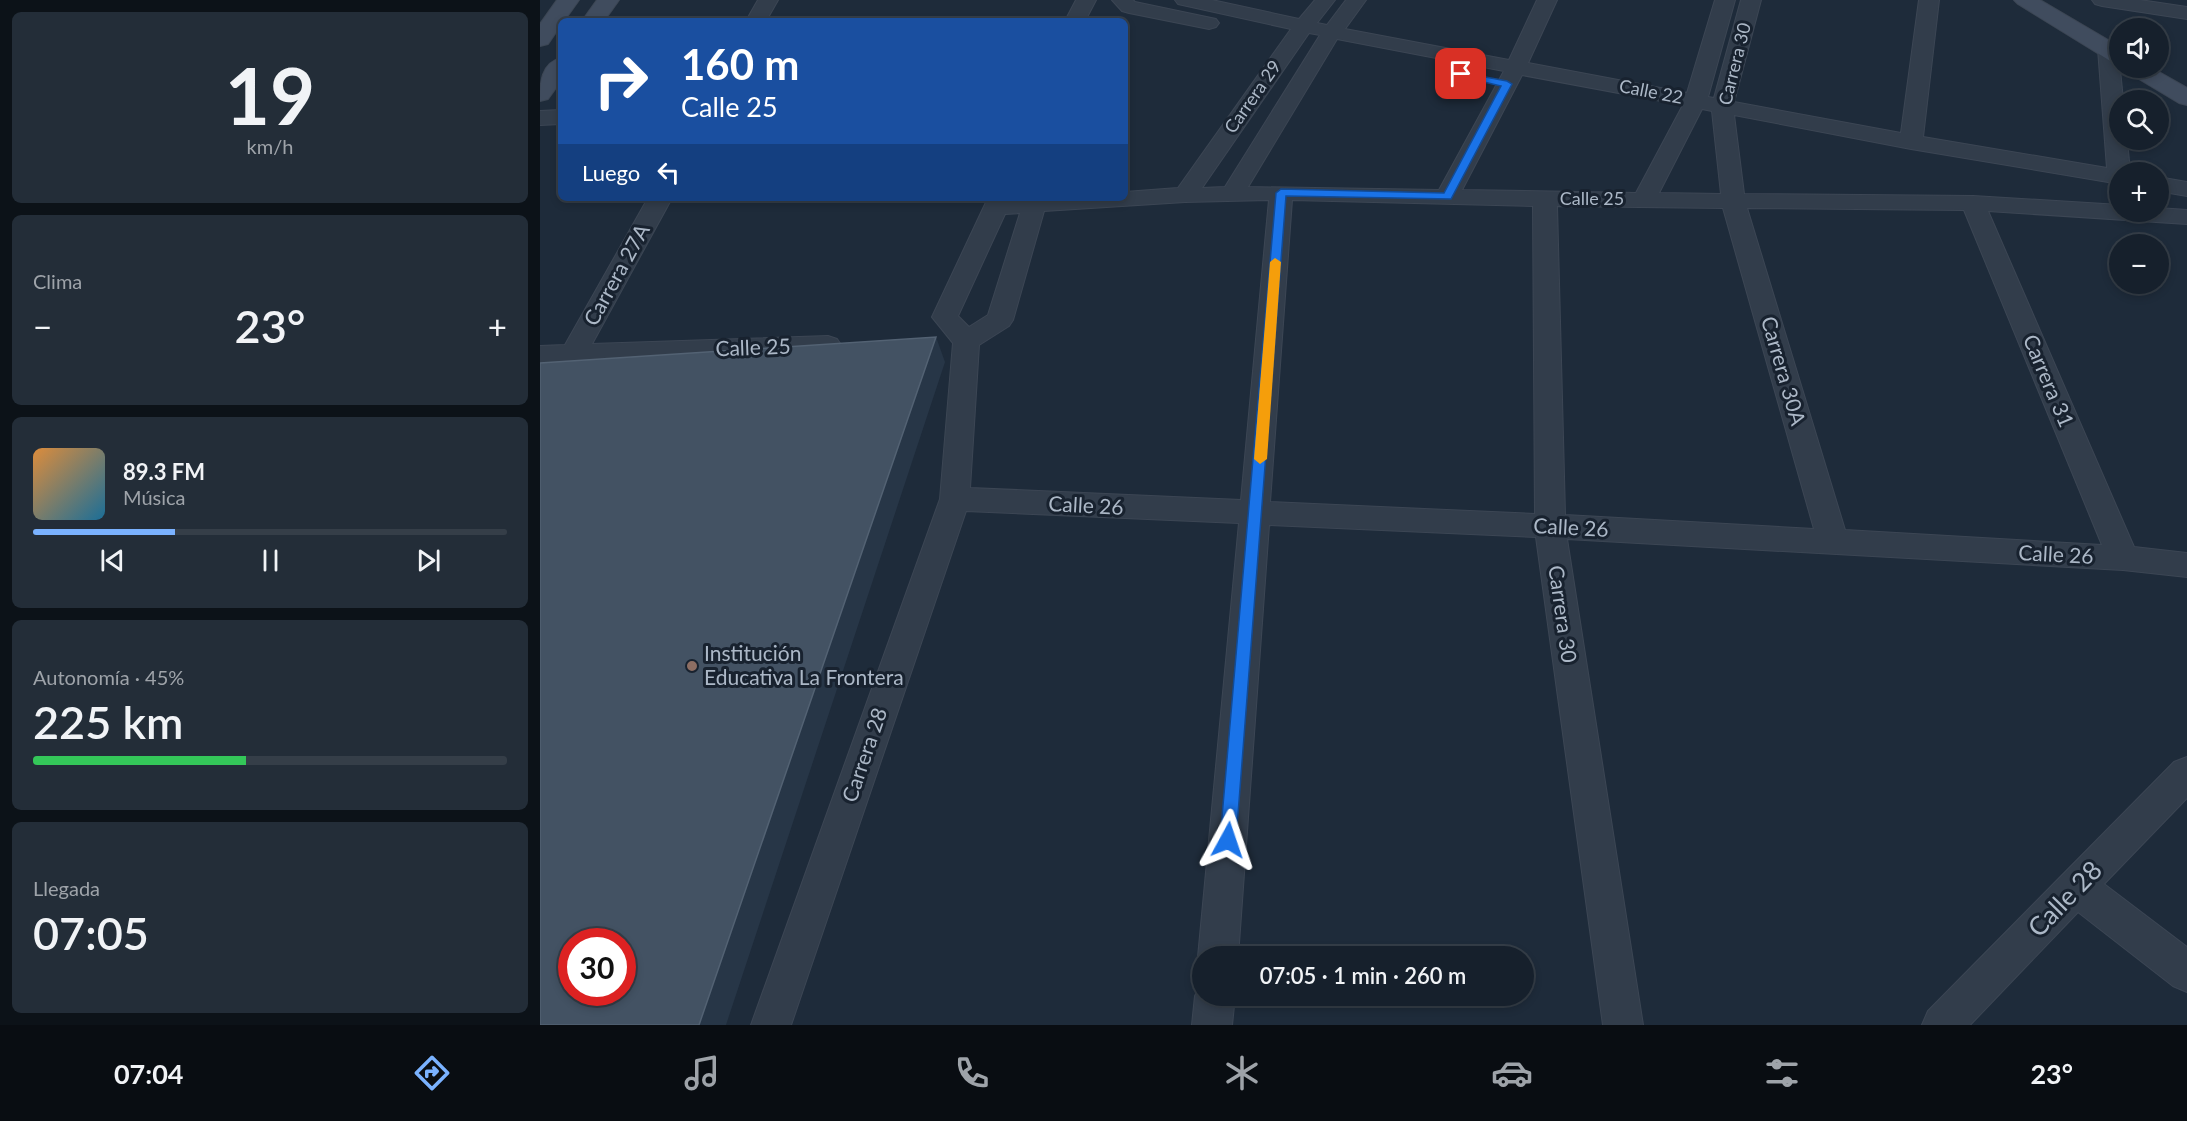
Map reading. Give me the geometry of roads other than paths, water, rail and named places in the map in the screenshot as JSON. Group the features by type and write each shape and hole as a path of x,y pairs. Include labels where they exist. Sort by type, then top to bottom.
{"street":[{"path":"540,39 568,0"},
{"path":"595,18 608,0"},
{"path":"758,18 768,0"},
{"path":"1077,18 1086,0"},
{"name":"Calle 22","path":"1185,0 1298,33"},
{"name":"Carrera 29","path":"1185,195 1298,33 1325,0"},
{"name":"Carrera 29","path":"1233,193 1327,39 1356,0"},
{"path":"1447,196 1511,75 1547,0"},
{"name":"Carrera 30","path":"1644,199 1692,109 1725,0"},
{"name":"Carrera 30","path":"1733,200 1723,115 1751,0"},
{"path":"1911,142 1929,0"},
{"path":"2025,0 2109,50"},
{"path":"2102,0 2187,13"},
{"name":"Calle 22","path":"1116,4 1298,33 1723,115 1911,142 2109,175"},
{"path":"540,94 558,69"},
{"path":"2115,78 2118,162"},
{"path":"2154,78 2187,98"},
{"path":"540,118 558,117"},
{"path":"540,136 558,135"},
{"path":"2169,186 2187,189"},
{"path":"1219,946 1281,193"},
{"name":"Calle 25","path":"1128,197 1281,193 1545,199 1973,203 2187,217"},
{"name":"Carrera 30","path":"1545,199 1550,526 1623,1025"},
{"name":"Carrera 30A","path":"1733,200 1833,542"},
{"name":"Carrera 27A","path":"574,353 658,201"},
{"path":"931,342 966,341 1000,320 1035,201"},
{"name":"Calle 25","path":"999,203 1035,201"},
{"path":"966,341 945,317 999,203"},
{"name":"Carrera 31","path":"1973,203 2123,558"},
{"name":"Carrera 28","path":"771,1025 955,499 966,341"},
{"name":"Calle 25","path":"540,355 848,345"},
{"name":"Calle 26","path":"955,499 1550,526 2123,558 2187,565"},
{"name":"Calle 28","path":"1942,1025 2187,773"},
{"path":"2077,887 2187,972"},
{"path":"1212,1025 1214,1006"}],"place":[{"name":"Institución Educativa La Frontera","path":"692,666"}]}
